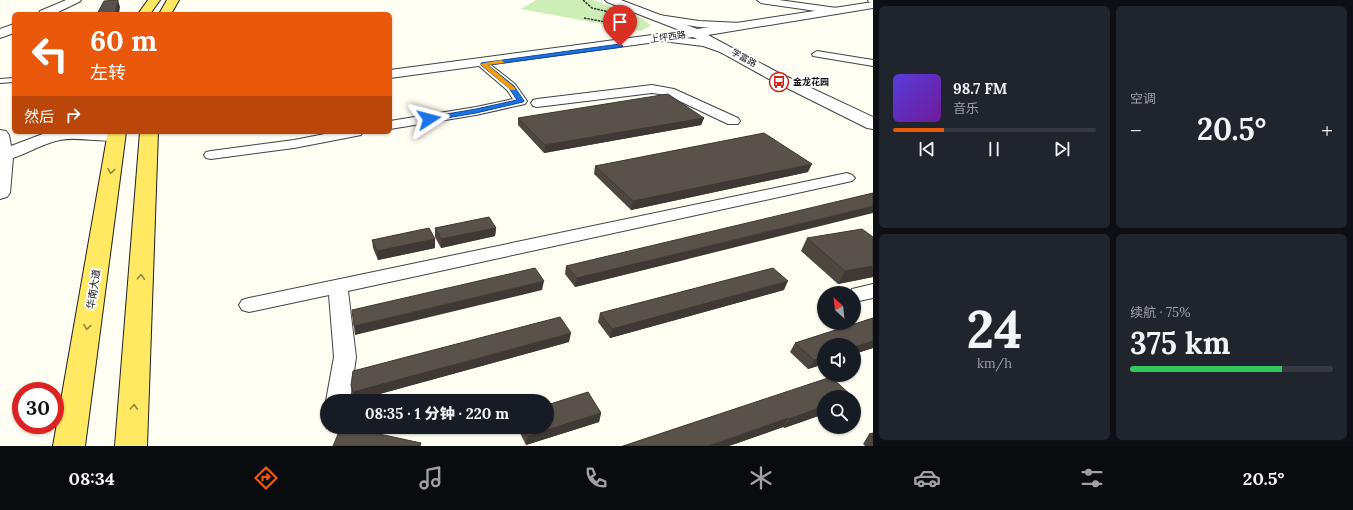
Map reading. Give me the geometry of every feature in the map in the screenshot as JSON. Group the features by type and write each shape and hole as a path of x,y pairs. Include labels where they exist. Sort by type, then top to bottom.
{"main road":[{"path":"144,12 154,0"},
{"path":"166,12 173,0"},
{"name":"华南大道","path":"69,446 117,134"},
{"path":"131,446 149,134"}],"street":[{"path":"48,12 75,0"},
{"name":"学富路","path":"611,0 700,34 873,119"},
{"path":"761,0 837,11"},
{"name":"上坪西路","path":"739,28 873,5"},
{"name":"上坪西路","path":"392,76 700,34 873,8"},
{"path":"661,18 739,28"},
{"path":"661,18 666,26 662,33 661,39 705,44 732,52 728,35 739,28"},
{"path":"0,34 12,29"},
{"name":"学富路","path":"700,34 779,78 873,124"},
{"name":"上坪西路","path":"392,76 661,39"},
{"path":"817,54 873,63"},
{"path":"392,126 476,111 521,101 511,87 483,64"},
{"path":"537,103 652,89 670,92 733,121"},
{"path":"2,156 57,134"},
{"path":"211,155 294,144 346,134"},
{"path":"0,135 2,156 0,193"},
{"path":"249,305 847,178"},
{"path":"338,286 345,357 339,394"}],"lane":[{"path":"0,81 12,80"}],"path":[{"path":"584,18 633,27"}],"green space":[{"path":"536,0 593,0 642,18 651,26 640,31 521,9"}],"building":[{"path":"118,0 115,12 98,12 104,1"},
{"path":"668,94 704,118 545,145 518,118"},
{"path":"764,133 812,164 633,201 595,166"},
{"path":"873,193 873,206 577,278 566,266"},
{"path":"489,217 496,228 441,239 435,228"},
{"path":"429,228 435,239 377,251 372,240"},
{"path":"862,229 873,237 873,266 845,271 807,238"},
{"path":"535,268 544,281 354,326 352,310"},
{"path":"773,268 788,281 612,329 600,313"},
{"path":"560,317 571,333 353,392 351,385 353,371"},
{"path":"873,318 873,341 861,345 861,338 817,338 817,359 814,360 795,343 836,330 861,330 861,322"},
{"path":"817,382 837,382 845,390 817,390 817,409 708,446 623,446"},
{"path":"588,392 601,413 554,428 554,403"},
{"path":"338,434 379,434 421,443 420,446 333,446"}],"slow traffic":[{"path":"501,62 483,64 513,89"}],"place":[{"name":"金龙花园","path":"779,82"}],"route":[{"path":"429,119 521,101 511,87 483,64 620,46"}]}
